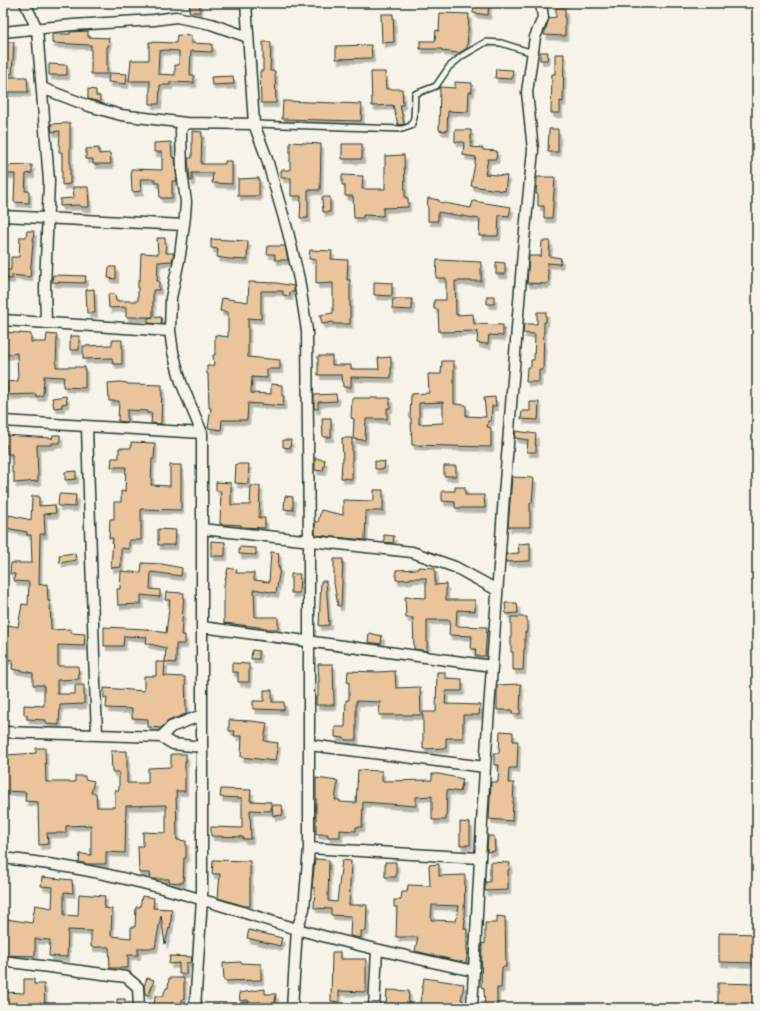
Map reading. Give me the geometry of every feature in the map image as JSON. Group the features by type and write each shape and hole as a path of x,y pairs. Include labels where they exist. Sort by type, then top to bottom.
{"street":[{"path":"25,3 37,29 49,181 44,288 46,323"},
{"path":"246,3 254,124 266,156 288,232 300,279 307,331 310,540 309,848 304,909 297,929 292,1008"},
{"path":"472,1008 485,766 497,590 523,251 533,150 527,92 535,37 543,18 541,3"},
{"path":"3,32 176,17 211,24 248,37"},
{"path":"42,88 89,106 121,115 186,123 254,124"},
{"path":"186,123 181,130 182,172 186,202 179,261 171,298 170,331 173,352 181,382 202,433 202,899 195,1008"},
{"path":"3,216 184,225"},
{"path":"3,320 170,331"},
{"path":"3,421 202,433"},
{"path":"87,427 97,734"},
{"path":"202,529 412,552 455,567 497,590"},
{"path":"202,627 492,666"},
{"path":"161,737 171,727 202,715"},
{"path":"3,732 161,737 173,744 202,747"},
{"path":"309,745 485,766"},
{"path":"309,848 480,858"},
{"path":"3,858 76,869 134,880 202,899 297,929 377,950 474,971"},
{"path":"374,1008 377,950"},
{"path":"3,961 126,977 138,987 140,1008"}],"lane":[{"path":"254,124 402,129 411,126 414,118 415,94 436,86 449,67 462,56 486,42 501,43 533,53"}],"building":[{"path":"190,3 200,3 200,12 189,12"},
{"path":"474,3 489,3 488,15 473,13"},
{"path":"556,8 565,8 565,36 544,35 549,18 556,17"},
{"path":"440,13 469,14 467,48 459,53 442,51 442,49 420,49 420,41 435,41 436,30 439,31"},
{"path":"381,14 393,14 394,42 382,43"},
{"path":"88,31 88,37 109,38 107,47 107,74 91,74 91,45 52,43 52,34 70,34 70,32"},
{"path":"177,35 191,36 191,43 212,44 212,52 191,51 190,75 194,75 194,83 170,82 170,85 160,85 159,104 150,104 150,81 129,81 131,60 149,60 149,42 176,43","holes":["159,51 179,51 179,65 175,65 175,75 158,74"]},
{"path":"4,42 14,42 12,74 3,74"},
{"path":"263,42 271,42 270,71 275,71 276,103 261,103 260,71 263,71"},
{"path":"371,45 372,58 336,59 336,46"},
{"path":"540,52 548,52 547,60 540,60"},
{"path":"555,54 564,54 563,102 560,101 560,113 551,113 552,74 555,74"},
{"path":"49,64 67,65 67,75 49,75"},
{"path":"496,69 513,70 512,79 495,78"},
{"path":"371,72 385,72 386,89 402,89 403,105 400,105 404,124 398,125 393,105 372,106"},
{"path":"109,73 127,74 126,84 108,82"},
{"path":"233,76 234,84 212,85 211,77"},
{"path":"5,77 27,77 28,92 5,92"},
{"path":"455,82 472,83 472,92 469,92 468,112 448,111 447,131 439,130 440,87 455,88"},
{"path":"88,89 96,90 96,96 100,96 100,102 88,99"},
{"path":"283,101 362,104 361,121 282,119"},
{"path":"70,123 70,184 62,185 62,152 59,152 60,131 52,132 51,124"},
{"path":"549,129 558,129 558,152 548,152"},
{"path":"455,130 471,130 471,147 497,151 496,159 488,159 485,174 507,176 505,191 471,186 476,157 463,155 464,142 455,142"},
{"path":"192,131 202,132 201,164 225,164 225,161 232,161 232,184 212,183 213,173 192,173 192,181 190,181 188,158 192,158"},
{"path":"171,142 172,157 175,158 177,181 172,181 172,198 160,198 159,183 155,183 155,179 140,179 141,191 132,192 131,169 162,170 162,152 154,152 154,143"},
{"path":"290,142 321,144 320,190 308,190 308,218 300,218 301,196 291,196 291,178 281,178 281,170 290,170"},
{"path":"342,144 362,144 362,159 342,159"},
{"path":"99,148 99,154 110,153 111,164 93,164 93,159 86,159 86,149"},
{"path":"404,155 405,198 408,198 408,207 383,208 383,216 363,215 363,218 354,218 353,196 345,196 345,185 342,185 342,175 363,176 362,189 385,189 385,156"},
{"path":"32,165 32,173 26,174 25,191 29,191 29,203 14,202 15,174 3,174 3,166"},
{"path":"537,177 555,177 552,218 544,218 544,206 538,206 538,194 536,194"},
{"path":"259,178 259,196 238,196 238,179"},
{"path":"73,187 88,187 89,207 80,207 80,205 60,206 60,199 74,198"},
{"path":"322,197 330,197 330,212 323,212"},
{"path":"428,198 439,200 439,202 471,208 473,201 511,207 509,216 499,215 498,236 479,236 480,219 438,212 438,221 428,221"},
{"path":"27,231 34,231 30,277 12,275 12,279 3,278 3,270 11,270 11,257 19,257 20,237 26,237"},
{"path":"157,238 165,238 166,253 174,253 172,261 158,262 157,281 159,281 159,290 153,290 153,317 126,317 126,307 109,308 108,294 115,294 116,301 138,301 138,280 140,280 141,253 158,254"},
{"path":"211,239 248,241 247,260 217,257 218,249 211,248"},
{"path":"542,241 550,241 549,256 561,258 560,264 547,263 549,282 545,284 527,283 529,256 541,256"},
{"path":"268,246 285,246 288,260 275,260 275,254 267,254"},
{"path":"310,250 332,251 331,259 348,260 347,280 350,280 350,324 333,324 333,322 322,324 320,315 333,313 333,283 316,284 316,260 309,259"},
{"path":"437,260 481,262 481,281 455,281 456,315 473,314 474,324 503,325 503,336 489,335 488,344 477,343 478,331 439,332 438,309 434,309 434,300 446,300 446,278 436,278"},
{"path":"496,262 505,263 505,274 496,274"},
{"path":"109,267 116,267 116,279 108,278"},
{"path":"53,275 86,276 85,283 52,282"},
{"path":"249,282 277,283 294,286 294,292 290,292 290,296 283,295 283,291 261,291 261,319 248,318 248,357 280,360 280,369 267,369 267,378 252,377 251,393 271,394 271,384 282,385 282,396 284,396 283,406 248,403 247,420 222,420 221,430 208,428 211,408 209,408 207,366 214,366 213,355 215,355 215,335 228,337 228,312 220,311 222,298 248,302"},
{"path":"374,282 392,283 392,296 374,295"},
{"path":"94,289 95,313 87,313 86,290"},
{"path":"487,296 494,296 494,304 487,304"},
{"path":"393,299 412,299 412,310 392,309"},
{"path":"537,312 546,312 546,322 544,322 543,370 539,370 539,382 526,382 527,367 531,367 531,360 534,360 535,334 523,333 524,324 537,324"},
{"path":"161,317 162,324 148,323 148,318"},
{"path":"4,332 31,334 31,342 46,342 47,334 57,335 56,367 85,367 85,388 63,387 64,377 44,376 43,395 36,397 36,394 8,395 7,382 18,381 17,353 5,355"},
{"path":"70,336 79,336 79,350 70,350"},
{"path":"112,340 122,340 122,364 113,364 112,358 83,359 83,346 112,345"},
{"path":"318,356 332,356 332,365 351,365 351,369 379,369 378,358 391,357 391,378 351,377 351,387 343,387 342,375 318,375"},
{"path":"442,361 454,361 454,404 466,405 466,416 486,417 484,398 495,397 496,406 492,406 491,421 488,421 487,427 491,428 491,447 412,445 410,418 411,394 429,393 428,374 441,374","holes":["443,402 443,423 419,424 419,403"]},
{"path":"120,382 127,384 162,385 161,424 151,423 152,413 147,413 147,411 127,410 127,422 118,421 119,401 109,401 108,383"},
{"path":"336,394 337,401 318,402 318,409 314,409 314,395"},
{"path":"66,396 67,403 62,404 62,407 54,408 52,398"},
{"path":"352,398 390,398 390,408 387,408 387,419 366,419 365,440 353,439 354,419 351,418"},
{"path":"530,402 539,402 538,420 521,419 522,411 530,411"},
{"path":"322,418 331,418 331,437 323,437"},
{"path":"516,431 536,434 536,452 527,452 528,440 515,438"},
{"path":"5,435 52,439 53,435 60,435 60,443 52,443 52,445 37,445 38,481 14,483 14,473 12,473 12,454 7,454 7,445 4,445"},
{"path":"342,438 352,438 352,479 341,478 343,461"},
{"path":"283,440 291,440 290,448 283,447"},
{"path":"131,442 155,443 154,459 152,459 151,485 170,486 170,465 181,465 181,510 141,509 141,540 129,540 129,549 121,548 121,567 111,568 113,538 109,538 110,519 114,519 114,502 121,502 121,491 125,492 126,467 111,467 112,458 119,458 119,448 131,448"},
{"path":"315,458 325,460 323,471 315,470"},
{"path":"375,461 385,462 384,469 375,469"},
{"path":"236,464 249,464 248,484 235,483"},
{"path":"444,466 456,466 456,476 444,476"},
{"path":"76,471 76,479 65,480 65,472"},
{"path":"512,477 534,478 532,503 530,503 530,527 508,527"},
{"path":"216,482 231,483 231,505 250,505 251,486 260,486 259,518 265,518 265,528 220,524 221,491 216,491"},
{"path":"455,487 465,487 465,495 484,495 485,508 455,508 455,502 442,501 442,491 455,491"},
{"path":"374,490 383,490 383,511 366,511 365,540 315,535 315,522 318,522 321,510 343,515 343,500 374,501"},
{"path":"59,494 76,495 75,507 58,506"},
{"path":"32,496 39,496 39,506 55,505 56,513 44,514 45,534 40,534 39,585 47,584 48,601 50,601 51,630 71,629 71,633 85,634 84,646 58,645 58,666 78,666 79,679 57,680 57,694 75,694 75,685 84,685 84,704 60,705 59,725 46,724 46,720 27,719 27,715 24,715 24,705 44,706 44,685 33,685 33,673 12,669 13,660 5,659 8,625 18,627 22,604 28,605 29,582 14,581 15,574 10,574 11,563 32,563 31,535 27,535 27,532 6,528 9,515 31,520"},
{"path":"285,496 293,497 293,510 284,509"},
{"path":"158,529 176,530 175,545 158,545"},
{"path":"384,535 394,536 393,543 384,542"},
{"path":"211,541 225,542 225,556 211,556"},
{"path":"530,543 530,561 506,562 506,554 519,553 518,544"},
{"path":"239,547 256,548 256,555 239,554"},
{"path":"271,552 279,553 278,568 280,568 276,593 254,589 255,617 278,617 278,629 267,629 224,623 224,585 228,568 237,570 236,573 254,573 254,580 269,582"},
{"path":"75,553 76,560 60,563 59,555"},
{"path":"334,559 343,559 341,606 338,606 334,583"},
{"path":"142,563 162,564 182,568 181,576 151,572 150,589 160,590 160,597 141,595 141,604 118,605 117,589 120,589 121,571 141,573"},
{"path":"418,567 435,568 435,585 446,584 446,600 475,600 475,611 457,610 456,626 487,627 485,656 475,656 476,649 471,649 472,636 449,635 450,620 427,620 427,651 414,649 413,618 406,618 405,597 426,598 426,578 396,580 396,570 418,569"},
{"path":"291,574 300,574 299,593 291,593"},
{"path":"321,581 326,581 329,625 319,626"},
{"path":"166,592 184,593 181,635 185,635 185,644 176,644 176,663 165,662 166,648 146,643 147,637 124,636 123,646 104,646 104,627 146,629 166,633 170,600 165,600"},
{"path":"505,603 517,603 518,613 506,614"},
{"path":"511,617 527,617 523,670 513,670 513,652 511,652"},
{"path":"369,633 382,636 381,644 368,642"},
{"path":"252,650 259,651 259,659 251,659"},
{"path":"156,662 165,662 164,676 185,677 186,714 168,721 161,728 148,727 148,719 132,718 132,709 106,708 107,698 104,698 104,688 144,691 144,676 156,676"},
{"path":"232,663 249,664 249,682 238,682 238,672 232,672"},
{"path":"318,664 333,664 334,705 316,705 319,682"},
{"path":"348,671 395,671 396,688 420,687 421,715 379,715 380,702 356,701 356,740 345,740 345,738 335,737 335,727 345,727 346,700 349,700 349,682 347,682"},
{"path":"437,672 445,672 445,678 462,679 462,691 446,691 445,704 480,705 479,715 463,715 463,738 446,738 446,748 423,749 423,712 436,712"},
{"path":"521,684 520,714 512,714 512,710 497,710 497,685"},
{"path":"264,690 272,690 272,702 284,702 284,710 253,709 253,701 264,701"},
{"path":"229,720 267,723 264,741 278,743 275,761 241,757 242,736 234,736 235,731 229,731"},
{"path":"500,731 513,732 513,741 518,741 517,768 509,768 508,783 514,783 512,821 489,819 491,782 498,782 499,765 494,765 494,753 499,753"},
{"path":"36,748 45,748 46,782 75,782 75,776 85,776 85,779 94,781 91,793 96,793 97,807 115,807 115,790 119,790 119,772 112,772 111,751 127,751 127,783 148,783 148,768 171,767 171,754 186,754 185,791 176,791 177,840 186,841 186,858 184,858 183,883 169,882 169,879 151,879 150,873 139,873 138,846 143,846 143,832 166,833 166,805 126,806 125,853 106,852 106,864 87,864 79,862 80,854 91,855 91,825 66,826 66,833 47,833 48,844 39,845 38,802 25,801 26,792 3,791 3,761 7,761 7,755 36,753"},
{"path":"358,770 382,771 382,781 432,780 432,774 463,779 460,792 447,790 446,820 432,820 432,796 416,797 416,806 363,802 362,827 356,827 356,831 340,830 340,837 328,837 328,834 316,834 316,778 338,781 335,800 340,800 340,802 356,803"},
{"path":"221,789 251,790 250,801 271,802 271,811 250,810 251,839 243,839 243,837 211,836 211,827 242,828 242,798 220,797"},
{"path":"272,805 282,805 283,815 273,816"},
{"path":"460,822 470,823 470,845 460,845"},
{"path":"488,836 494,836 495,851 487,852"},
{"path":"315,859 329,860 328,901 337,902 342,860 351,861 349,905 367,905 366,931 361,931 361,938 350,936 351,916 331,915 331,909 314,908 315,888 312,888"},
{"path":"213,860 250,861 250,906 245,906 218,898 220,874 212,874"},
{"path":"385,862 396,862 396,877 385,877"},
{"path":"490,862 510,863 508,870 508,890 485,891 485,882 490,882"},
{"path":"439,864 439,876 465,875 464,929 467,929 468,951 466,963 415,951 418,937 396,937 397,907 394,907 394,900 401,900 402,892 407,892 408,885 430,886 429,865","holes":["432,905 459,906 456,921 431,920"]},
{"path":"42,877 72,880 73,893 64,892 64,915 78,916 79,894 105,896 104,908 112,909 111,936 131,938 131,927 135,927 136,907 140,907 142,896 154,898 153,908 172,909 170,929 169,928 165,944 161,915 155,948 138,948 138,955 128,955 128,968 110,968 109,947 91,947 91,931 68,930 67,957 49,956 50,940 35,939 35,956 3,955 3,938 6,919 32,923 35,905 52,908 53,887 41,886"},
{"path":"497,916 505,917 506,967 502,967 501,988 497,988 497,1008 485,1008 484,988 481,987 482,943 485,944 485,923 497,923"},
{"path":"249,930 282,938 280,946 247,938"},
{"path":"719,933 757,934 757,963 719,962"},
{"path":"332,952 340,952 340,959 366,959 366,992 339,991 339,1002 331,1001"},
{"path":"170,956 192,957 191,962 186,963 186,974 179,974 179,963 169,964"},
{"path":"241,962 261,964 261,980 224,981 223,963"},
{"path":"147,978 154,980 149,995 145,994 144,986"},
{"path":"169,978 184,978 184,999 182,999 182,1008 154,1008 155,996 163,996 166,988 168,988"},
{"path":"424,978 464,984 461,1000 463,1000 462,1008 419,1008"},
{"path":"24,979 34,979 34,984 44,984 45,1008 35,1008 35,1004 19,1003 19,1008 3,1008 3,992 24,993"},
{"path":"718,983 757,984 757,1008 718,1008"},
{"path":"265,989 265,994 276,994 274,1008 261,1008 261,1002 248,1002 248,1000 240,1001 239,993"},
{"path":"387,990 409,991 408,1008 388,1008 388,1005 386,1005"},
{"path":"117,999 125,999 125,1008 117,1008"}]}
